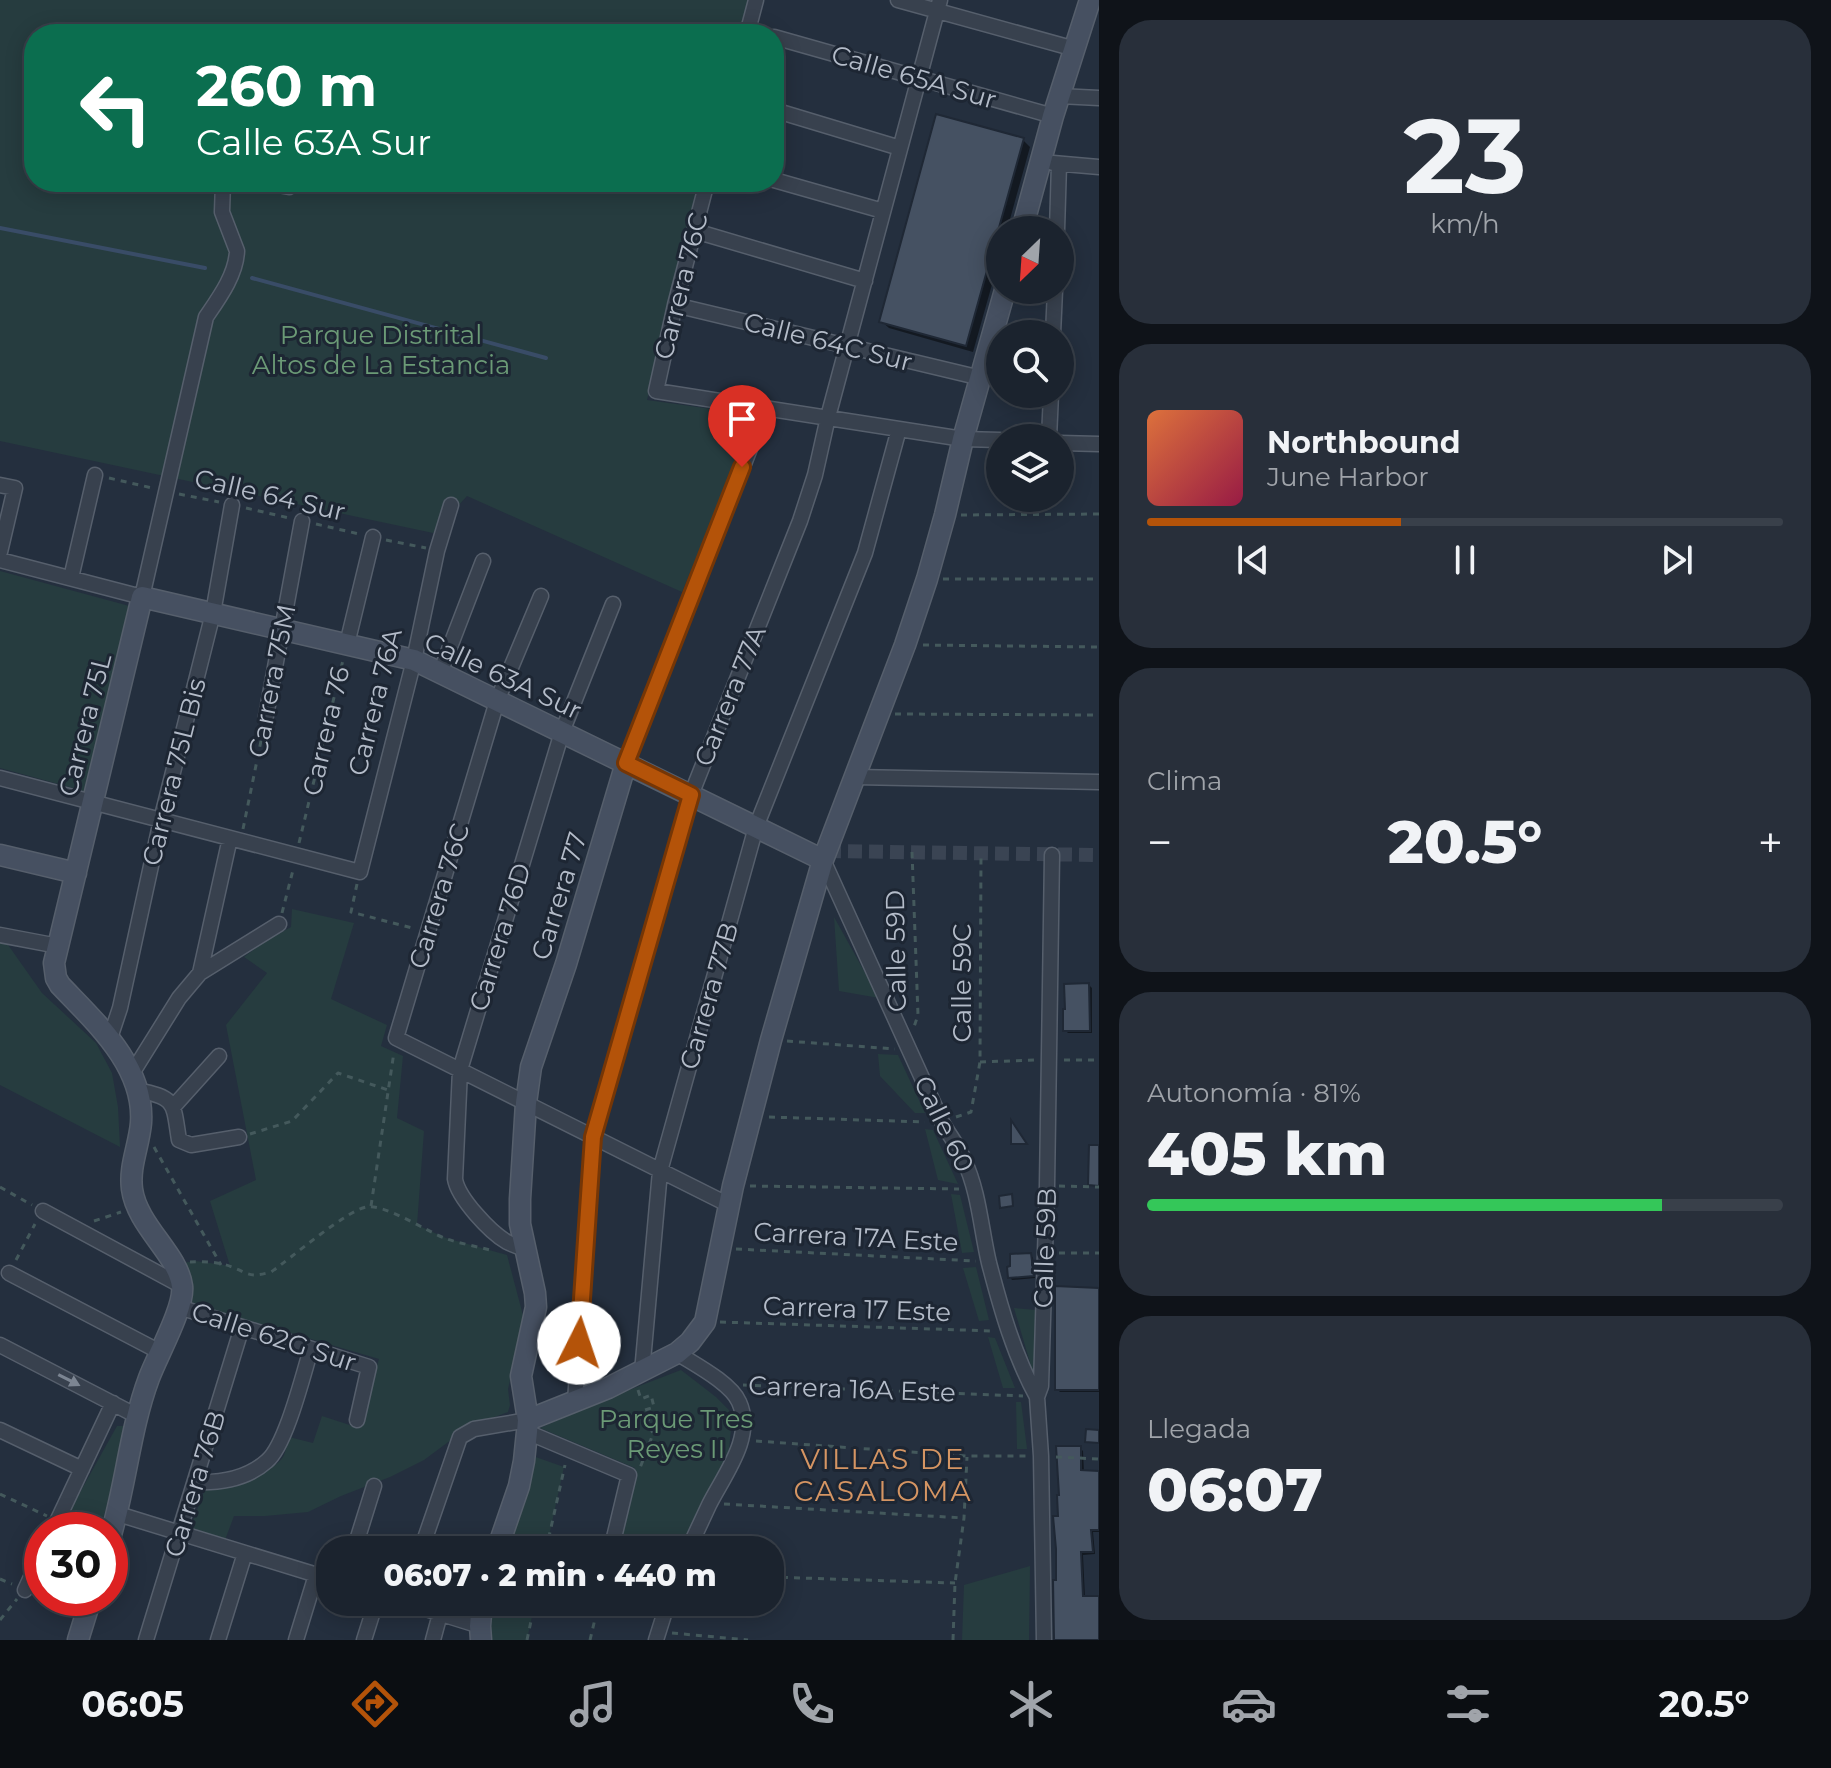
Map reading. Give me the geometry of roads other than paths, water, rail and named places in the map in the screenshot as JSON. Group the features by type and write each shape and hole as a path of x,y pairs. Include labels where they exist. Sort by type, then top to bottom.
{"street":[{"path":"753,24 756,0"},
{"path":"898,0 938,6 1075,49"},
{"path":"1056,216 1050,163 1056,106 1090,0"},
{"name":"Carrera 77A","path":"575,1402 593,1137 691,795 800,521 815,475 938,6"},
{"name":"Calle 65A Sur","path":"784,40 919,78 1056,106 1099,98"},
{"path":"784,113 900,148"},
{"path":"1050,163 1099,167"},
{"path":"1028,216 1050,163"},
{"path":"784,183 883,211"},
{"name":"Carrera 75L","path":"110,1038 60,985 54,971 206,317 226,285 237,257 222,212 223,192"},
{"name":"Carrera 76C","path":"705,192 656,391 766,408"},
{"path":"695,231 865,281"},
{"path":"426,1536 460,1437 474,1429 527,1426 677,1353 705,1322 750,1117 823,860 927,579 1001,304"},
{"name":"Calle 64C Sur","path":"675,305 981,378"},
{"path":"766,408 963,439 986,440"},
{"name":"Carrera 77","path":"502,1536 524,1461 527,1426 521,1376 536,1307 520,1224 526,1103 531,1067 566,964 626,763 766,408"},
{"name":"Carrera 77B","path":"642,1372 660,1171 756,827 865,553 899,429"},
{"path":"1074,443 1099,444"},
{"path":"71,578 95,475"},
{"path":"0,552 8,486"},
{"name":"Carrera 75L Bis","path":"110,1038 120,1008 161,820 213,613 232,505"},
{"name":"Carrera 76A","path":"235,839 360,872 414,660 437,551 451,505"},
{"name":"Carrera 75M","path":"266,716 302,521"},
{"name":"Carrera 76","path":"347,644 373,537"},
{"name":"Calle 63A Sur","path":"0,560 142,597 414,660 823,860"},
{"path":"440,673 483,561"},
{"name":"Carrera 76C","path":"460,1070 396,1038 497,701 541,596"},
{"name":"Carrera 76D","path":"527,1255 493,1231 456,1188 460,1070 562,732 613,604"},
{"path":"855,777 1099,782"},
{"path":"0,778 235,839 200,973"},
{"path":"0,855 76,873"},
{"name":"Calle 59B","path":"1044,1640 1037,1397 1041,1386 1047,1186 1052,855"},
{"name":"Calle 60","path":"823,860 908,1050 942,1122 964,1159 1008,1332 1021,1369 1037,1397"},
{"path":"134,1082 179,998 200,973 279,924"},
{"path":"0,935 58,946"},
{"path":"110,1038 134,1082 141,1105 141,1122 132,1164 137,1207 173,1264 182,1286 179,1307 137,1416 118,1512"},
{"path":"174,1106 219,1056"},
{"path":"460,1070 660,1171 731,1196"},
{"path":"134,1082 174,1106 179,1140 191,1145 239,1137"},
{"name":"Calle 62G Sur","path":"43,1211 182,1286"},
{"path":"9,1273 160,1352"},
{"name":"Calle 62G Sur","path":"179,1307 369,1367 357,1420"},
{"name":"Carrera 76B","path":"146,1640 242,1327"},
{"path":"0,1345 137,1416"},
{"path":"196,1482 228,1481 268,1461 285,1432 311,1349"},
{"name":"Carrera 16A Este","path":"677,1353 723,1384 739,1400 744,1419 734,1460 695,1536"},
{"path":"62,1512 113,1403"},
{"path":"527,1426 569,1449 629,1475 614,1536"},
{"path":"0,1430 82,1469"},
{"path":"358,1536 374,1486"},
{"path":"128,1517 316,1575"},
{"path":"218,1640 245,1553"},
{"path":"296,1640 316,1593"},
{"path":"78,1640 86,1616"},
{"path":"364,1640 372,1616"},
{"path":"433,1640 439,1616"},
{"path":"444,1616 480,1633"},
{"path":"657,1636 663,1616"}],"waterway":[{"path":"0,228 205,268"},
{"path":"252,278 546,358"}],"tunnel":[{"path":"827,851 1099,855"}],"district":[{"name":"VILLAS DE CASALOMA","path":"883,1475"}],"park label":[{"name":"Parque Distrital Altos de La Estancia","path":"381,350"},
{"name":"Parque Tres Reyes II","path":"676,1434"}]}
